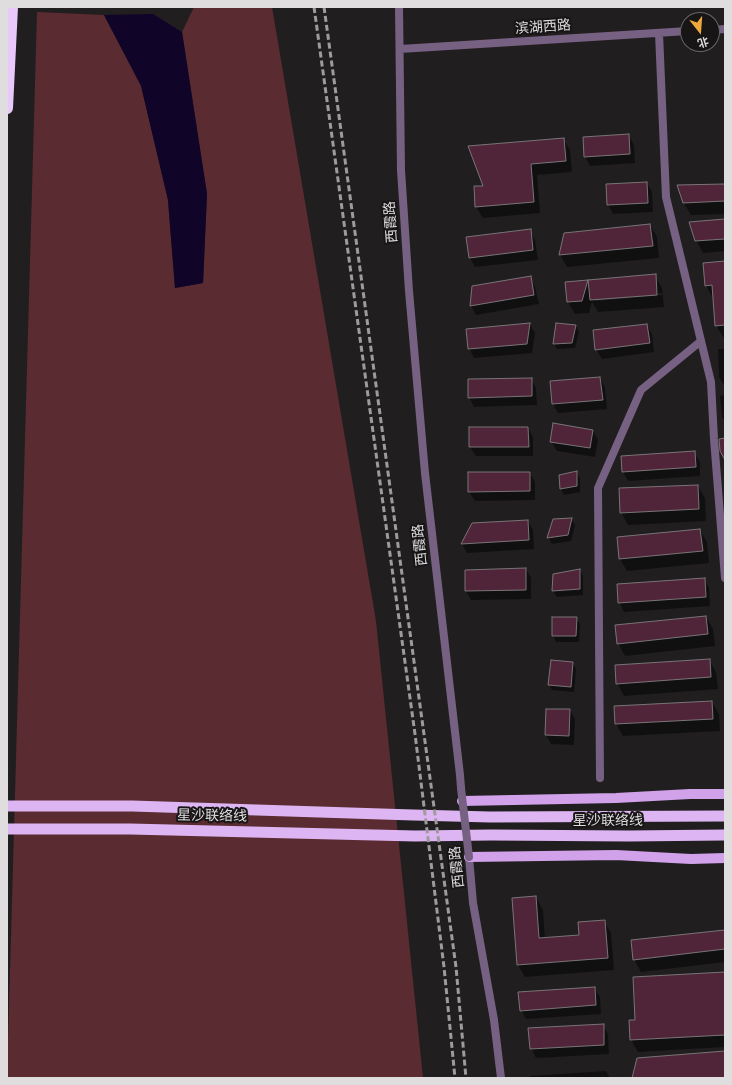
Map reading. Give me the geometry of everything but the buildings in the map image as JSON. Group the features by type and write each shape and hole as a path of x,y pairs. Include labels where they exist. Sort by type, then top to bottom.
{"highway":[{"path":"7,108 12,7"},
{"path":"7,806 132,806 474,816 725,816"},
{"name":"星沙联络线","path":"7,829 138,829 416,836 725,835"}],"main road":[{"path":"462,801 725,794"},
{"path":"469,857 616,855 691,859 725,858"}],"street":[{"name":"西霞路","path":"399,7 401,170 409,291 425,473 473,903 494,1020 501,1078"},
{"name":"滨湖西路","path":"400,49 680,32"},
{"path":"659,33 666,198 711,382 725,578"},
{"path":"600,778 598,488 641,390 701,341"}],"shaded area":[{"path":"194,7 272,7 376,621 423,1078 7,1078 37,12 104,15 141,85 168,200 175,288 203,283 207,194 182,32"},
{"path":"153,14 182,32 207,194 203,283 175,288 168,200 141,86 104,15"}],"railway":[{"path":"314,7 415,734 444,967 455,1078"},
{"path":"324,7 456,967 466,1078"}]}
